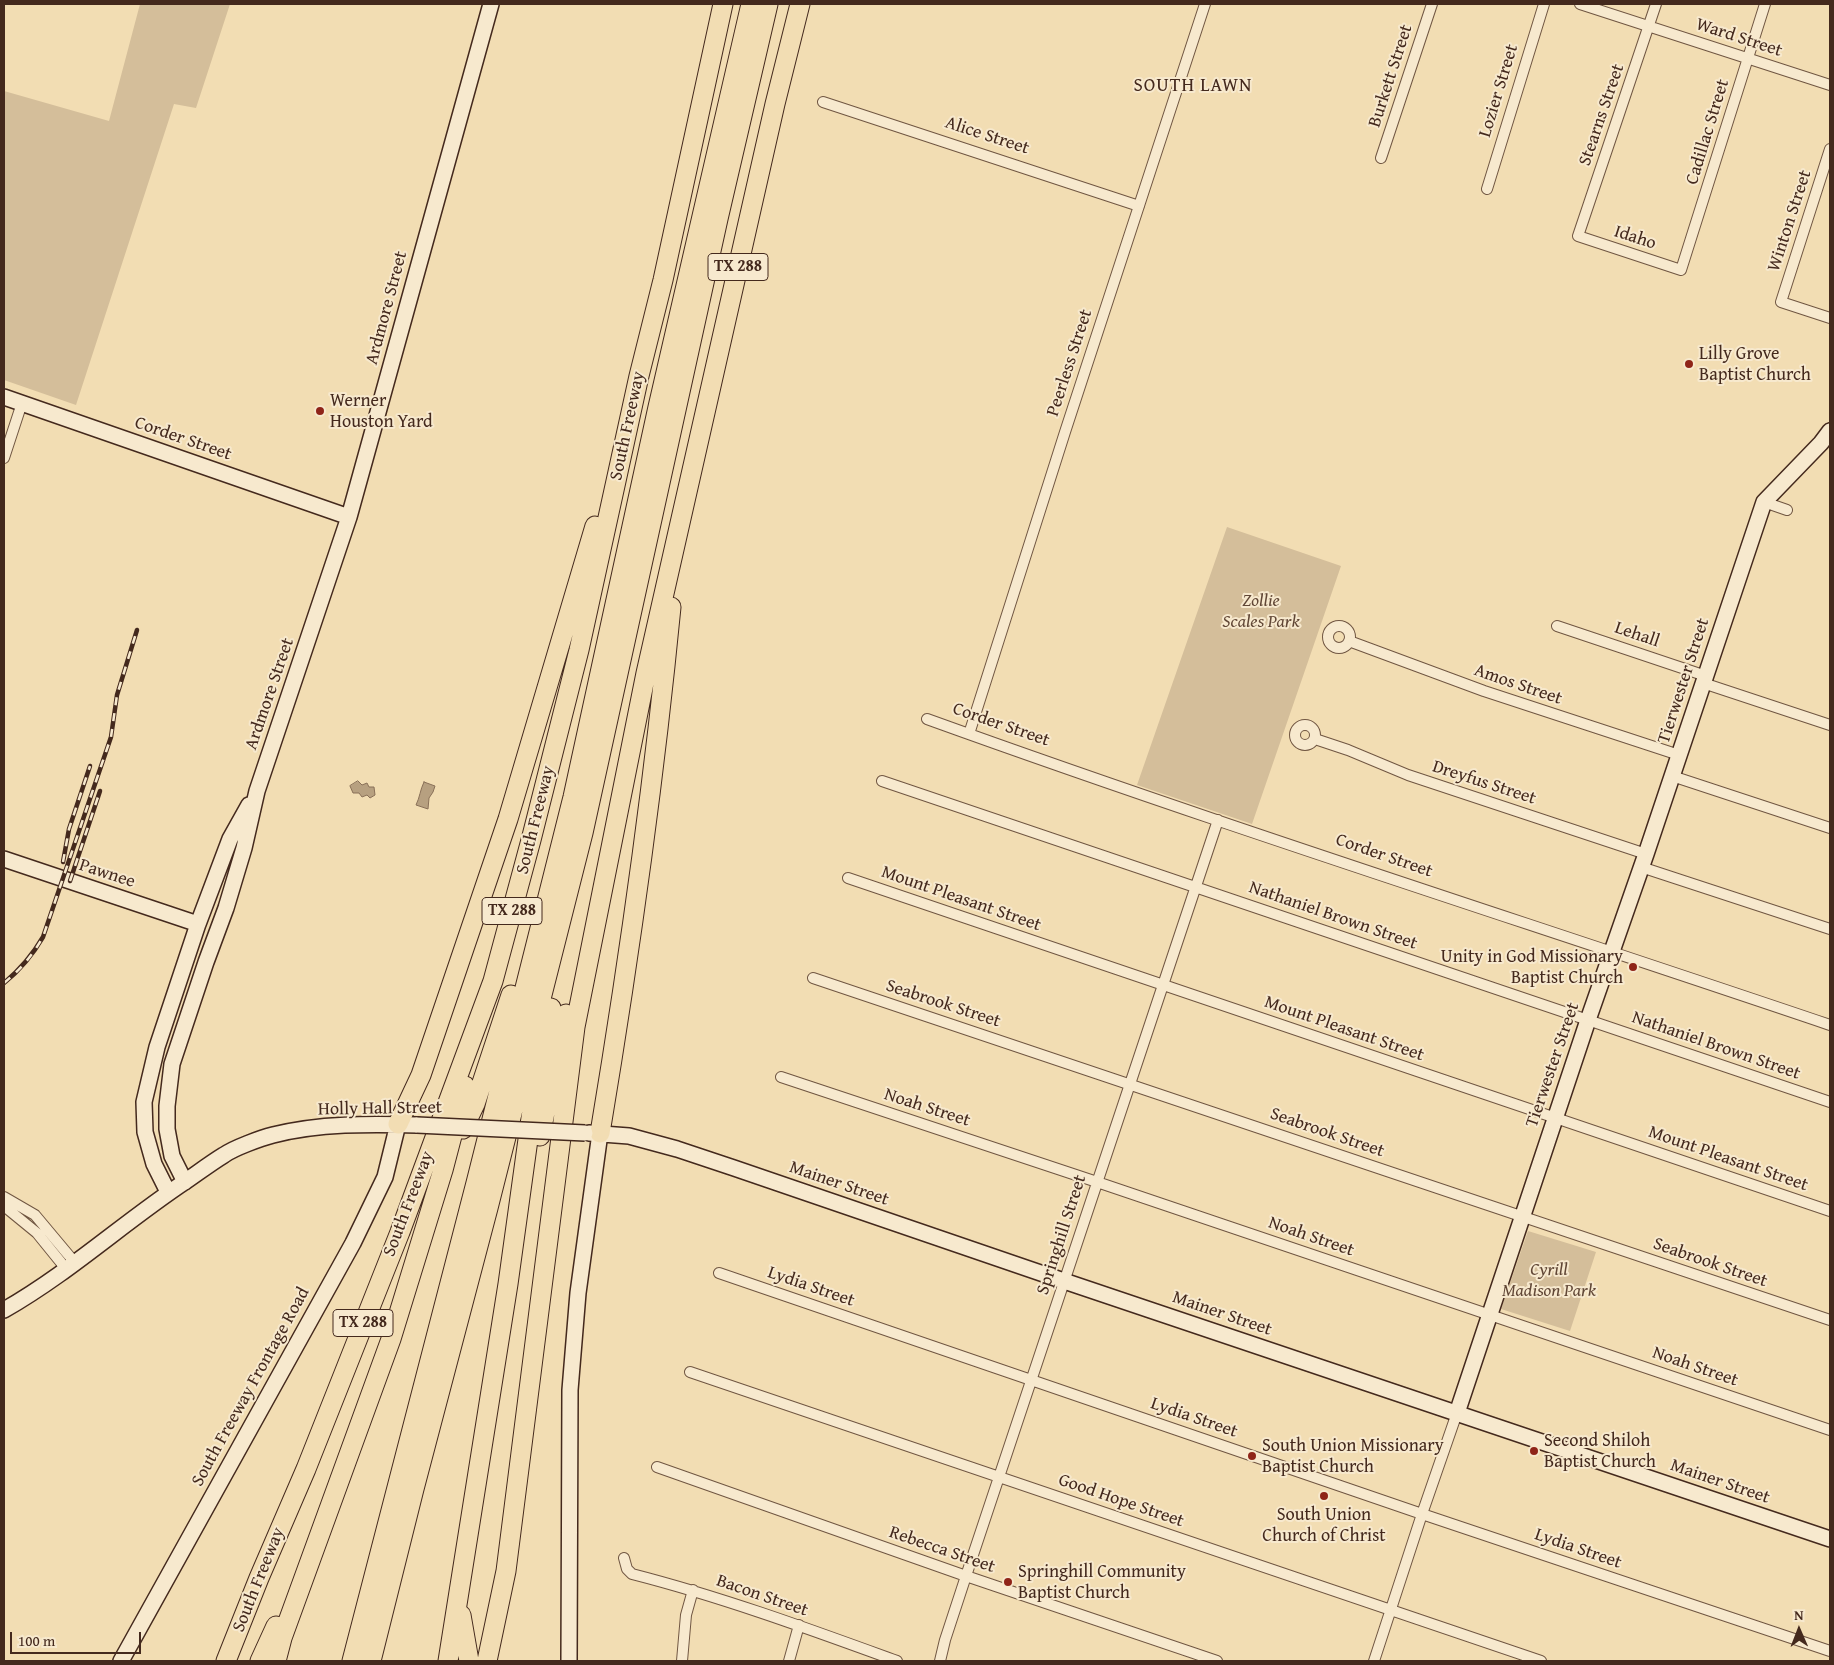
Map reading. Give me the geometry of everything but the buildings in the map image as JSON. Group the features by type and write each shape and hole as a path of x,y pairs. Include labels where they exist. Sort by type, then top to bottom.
{"highway":[{"name":"South Freeway","path":"226,1661 306,1469 400,1232 494,981 532,840 579,650 723,4"},
{"path":"352,1661 476,1183 572,797 658,407 751,4"},
{"path":"371,1661 582,833 768,4"},
{"name":"TX 288","path":"487,1661 507,1562 575,1027 646,673 770,124 800,4"},
{"path":"398,1124 421,1075 508,819 639,376"},
{"path":"593,1133 618,1026 663,687 678,530"},
{"path":"443,1170 475,1104 486,1073 531,936 559,822 572,797"},
{"path":"508,1284 585,929 614,828"},
{"path":"469,1661 455,1649 459,1599 508,1284 534,1096 559,968 559,927"},
{"path":"276,1661 282,1638 318,1536 391,1340 443,1170 494,981"},
{"path":"260,1661 318,1536"}],"street":[{"name":"Ardmore Street","path":"185,1182 172,1156 167,1129 171,1067 226,908 244,848 257,791 350,517 491,4"},
{"name":"Peerless Street","path":"969,734 1064,432 1205,4"},
{"name":"Burkett Street","path":"1382,158 1432,4"},
{"name":"Lozier Street","path":"1487,189 1544,4"},
{"name":"Ward Street","path":"1580,4 1830,85"},
{"name":"Stearns Street","path":"1578,236 1656,4"},
{"name":"Cadillac Street","path":"1681,270 1766,4"},
{"name":"Alice Street","path":"823,102 1139,206"},
{"name":"Winton Street","path":"1830,149 1781,302 1830,318"},
{"name":"Idaho","path":"1578,236 1681,270"},
{"name":"Corder Street","path":"4,397 350,517"},
{"path":"4,458 22,403"},
{"name":"Tierwester Street","path":"1374,1661 1555,1118 1764,502 1826,437"},
{"path":"1764,502 1788,510"},
{"name":"Lehall","path":"1558,626 1830,726"},
{"name":"Amos Street","path":"1349,641 1484,691 1679,755"},
{"name":"Corder Street","path":"926,718 1218,820 1830,1025"},
{"name":"Dreyfus Street","path":"1315,739 1348,750 1408,776 1830,929"},
{"path":"1672,776 1830,828"},
{"name":"Nathaniel Brown Street","path":"882,781 1830,1102"},
{"name":"Ardmore Street","path":"168,1192 165,1182 154,1164 145,1132 144,1102 157,1048 198,924 230,839 257,791"},
{"name":"Springhill Street","path":"940,1661 945,1640 999,1476 1218,820"},
{"name":"Pawnee","path":"4,859 198,924"},
{"name":"Mount Pleasant Street","path":"848,878 1830,1211"},
{"name":"Seabrook Street","path":"812,978 1830,1320"},
{"path":"154,1062 171,1067"},
{"name":"Noah Street","path":"781,1076 1830,1430"},
{"name":"Holly Hall Street","path":"4,1310 72,1267 168,1192 226,1154 272,1135 328,1126 398,1124 593,1133"},
{"name":"South Freeway Frontage Road","path":"122,1661 353,1243 386,1177 398,1124"},
{"path":"569,1661 570,1390 593,1133"},
{"name":"Mainer Street","path":"593,1133 629,1136 677,1149 1830,1539"},
{"path":"4,1197 35,1215 72,1267"},
{"path":"4,1206 37,1232 72,1267"},
{"name":"Lydia Street","path":"719,1273 1422,1514 1830,1651"},
{"name":"Good Hope Street","path":"690,1372 1541,1661"},
{"name":"Rebecca Street","path":"657,1467 966,1576 1217,1661"},
{"name":"Bacon Street","path":"624,1558 627,1569 632,1574 693,1590 799,1625 897,1661"},
{"path":"682,1661 686,1615 693,1590"},
{"path":"789,1661 799,1625"}],"green space":[{"path":"140,4 230,4 196,108 174,104 76,405 4,380 4,91 109,121"},
{"name":"Zollie Scales Park","path":"1227,527 1341,566 1252,824 1137,785"},
{"name":"Cyrill Madison Park","path":"1528,1231 1596,1252 1570,1331 1501,1309"}],"shaded area":[{"path":"358,781 362,785 367,783 369,787 374,787 375,795 370,798 367,795 362,797 359,793 353,793 350,786"},
{"path":"424,782 435,786 429,798 428,809 416,805"}],"railway":[{"path":"4,983 26,962 43,937 111,737 117,695 137,630"},
{"path":"63,862 69,829 90,766"},
{"path":"70,881 100,791"}],"place":[{"name":"Lilly Grove Baptist Church","path":"1689,364"},
{"name":"Werner Houston Yard","path":"320,411"},
{"name":"Unity in God Missionary Baptist Church","path":"1633,967"},
{"name":"Second Shiloh Baptist Church","path":"1534,1451"},
{"name":"South Union Missionary Baptist Church","path":"1252,1456"},
{"name":"South Union Church of Christ","path":"1324,1496"},
{"name":"Springhill Community Baptist Church","path":"1008,1582"}],"district":[{"name":"SOUTH LAWN","path":"1193,86"}]}
